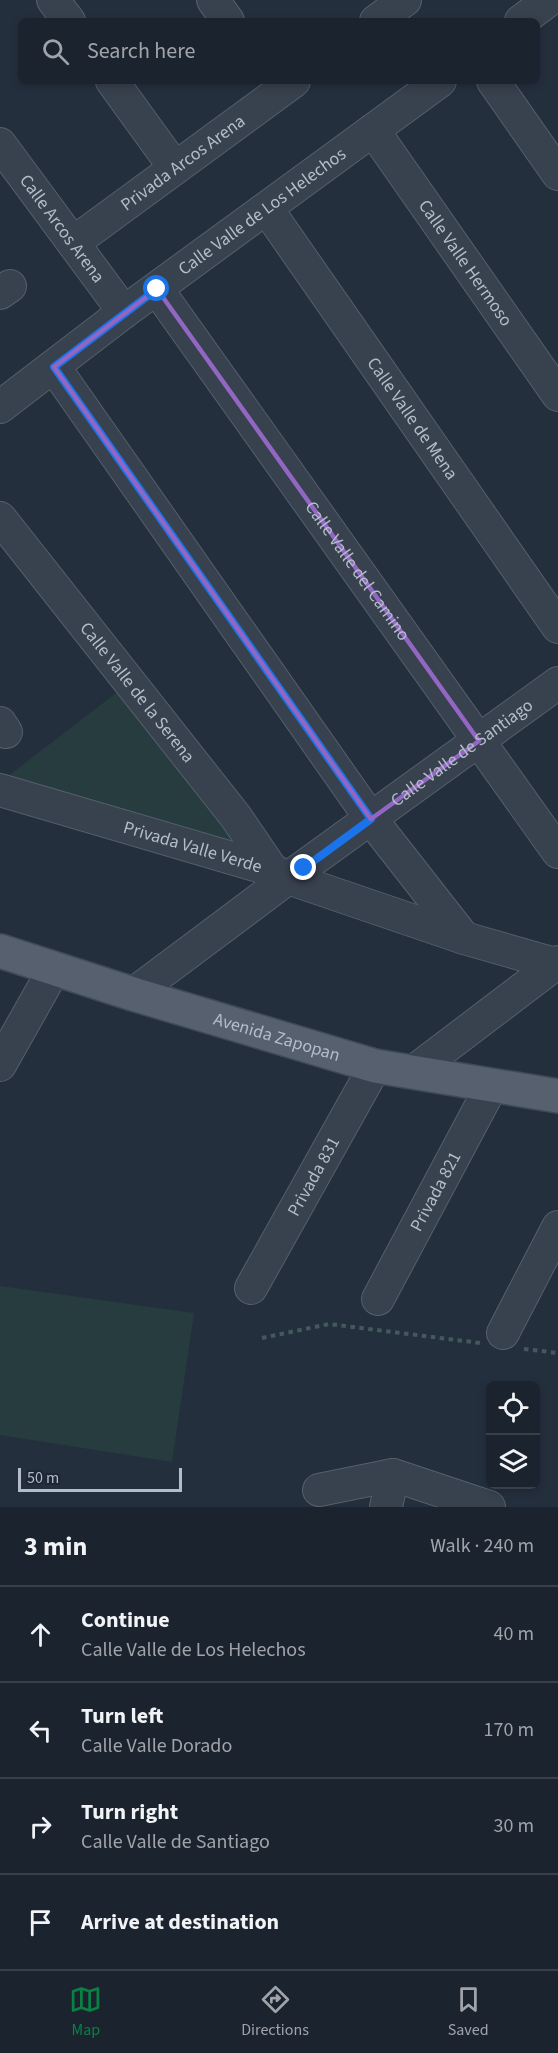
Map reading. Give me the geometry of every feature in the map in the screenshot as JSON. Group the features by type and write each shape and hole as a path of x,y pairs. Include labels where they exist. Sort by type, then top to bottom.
{"main road":[{"name":"Avenida Zapopan","path":"0,951 133,994 375,1065 558,1096"}],"street":[{"path":"53,0 67,18"},
{"path":"213,0 226,18"},
{"path":"524,18 549,0"},
{"path":"114,84 175,168"},
{"name":"Calle Valle de Los Helechos","path":"0,407 124,312 436,84"},
{"path":"495,84 558,174"},
{"name":"Privada Arcos Arena","path":"73,243 282,85"},
{"name":"Calle Valle Hermoso","path":"373,130 558,395"},
{"name":"Calle Arcos Arena","path":"0,144 124,312"},
{"name":"Calle Valle de Mena","path":"267,209 558,627"},
{"name":"Calle Valle del Camino","path":"157,289 558,852"},
{"path":"54,367 371,819 464,938"},
{"name":"Calle Valle de la Serena","path":"0,518 280,874"},
{"name":"Calle Valle de Santiago","path":"133,994 280,874 371,819 558,683"},
{"name":"Privada Valle Verde","path":"0,790 280,874 464,938 556,963"},
{"path":"412,1072 556,963"},
{"path":"0,1065 54,969"},
{"name":"Privada 831","path":"251,1288 375,1065"},
{"name":"Privada 821","path":"378,1299 492,1085"},
{"path":"505,1342 558,1227"},
{"path":"386,1507 393,1475"},
{"path":"319,1490 393,1475 489,1507"}],"path":[{"path":"262,1338 329,1324 505,1342 558,1353"}],"highlighted area":[{"path":"157,289 479,741 371,819 54,367"}],"green space":[{"path":"120,690 246,852 3,780"},
{"path":"0,1286 194,1313 172,1462 0,1435"}],"route":[{"path":"157,289 54,367 371,819 304,868"}]}
